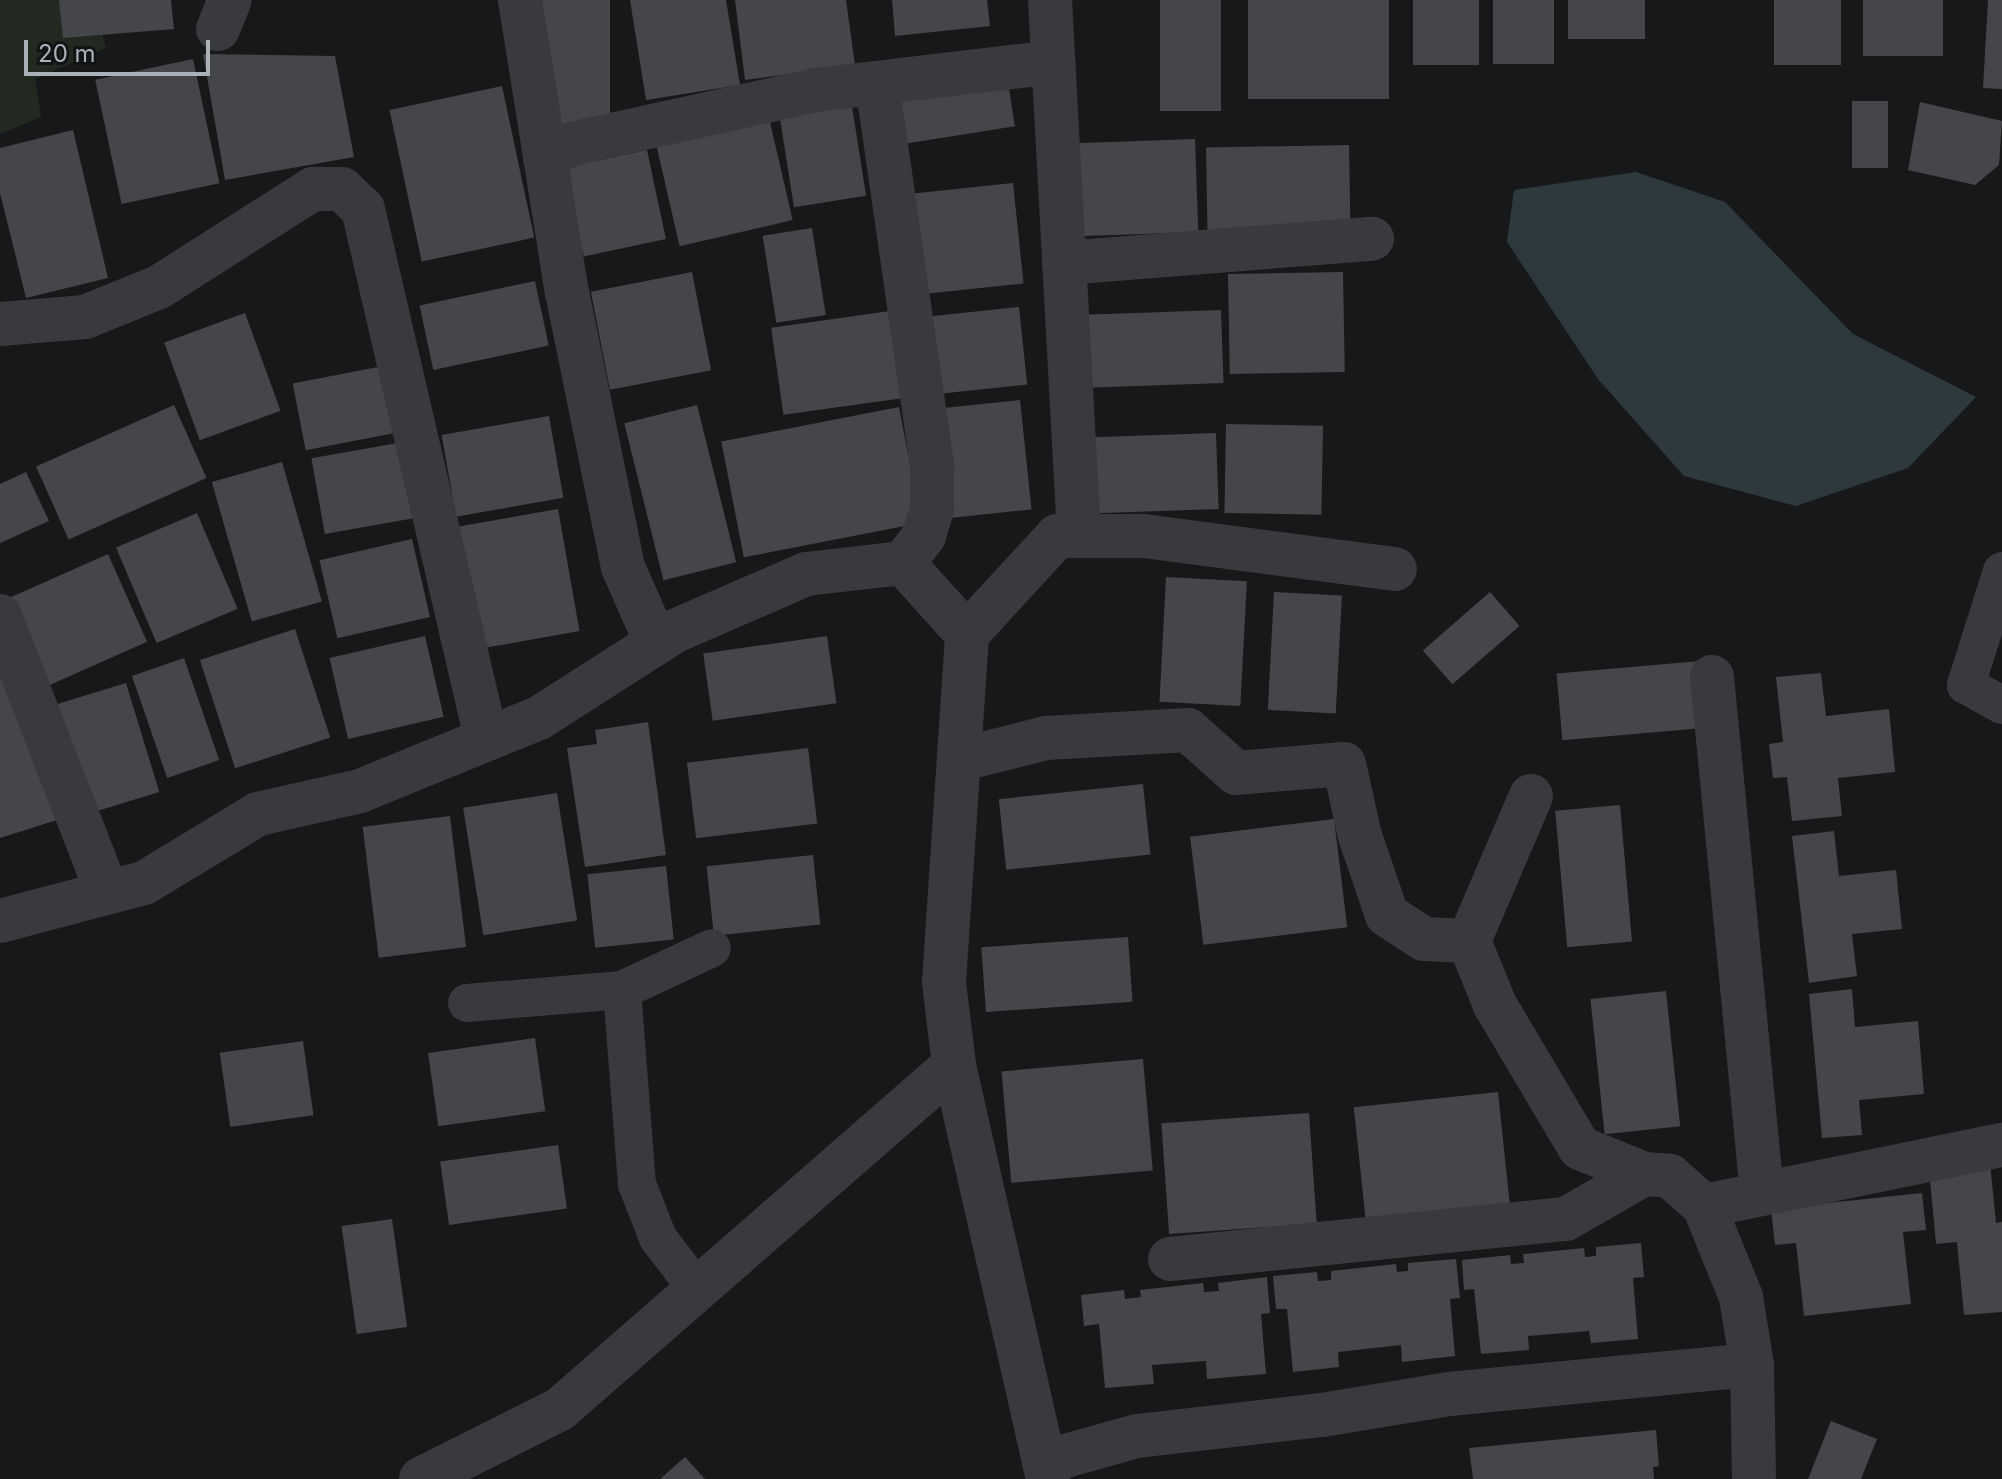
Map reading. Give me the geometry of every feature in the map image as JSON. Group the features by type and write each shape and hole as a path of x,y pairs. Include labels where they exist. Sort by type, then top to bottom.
{"street":[{"path":"520,0 567,292 623,567 656,642"},
{"path":"1050,0 1079,535"},
{"path":"545,158 571,144 816,90 1053,62"},
{"path":"0,921 144,883 258,814 360,791 539,718 656,642 806,574 903,563 924,536 932,509 932,466 877,83"},
{"path":"0,324 85,317 159,287 313,189 342,189 363,209 486,738"},
{"path":"1064,263 1372,239"},
{"path":"1395,569 1144,536 1057,536 967,634 944,982 954,1065 1046,1470 1137,1436 1322,1415 1449,1394 1752,1365"},
{"path":"903,563 967,634"},
{"path":"0,616 107,892"},
{"path":"1712,677 1762,1193"},
{"path":"959,760 1046,738 1188,730 1236,773 1344,764 1360,836 1387,915 1424,939 1469,941"},
{"path":"1531,796 1469,941 1495,1005 1580,1148 1644,1174 1670,1176 1704,1206 1741,1297 1752,1365 1754,1479"},
{"path":"421,1479 560,1409 954,1065"},
{"path":"1704,1206 2002,1145"},
{"path":"1170,1259 1566,1219 1644,1174"}],"lane":[{"path":"2002,571 1966,685 2002,705"},
{"path":"467,1003 622,990 712,948"},
{"path":"622,990 637,1184 658,1238 697,1289"}],"shaded area":[{"path":"0,0 93,0 106,48 35,79 41,117 0,134"},
{"path":"1636,172 1725,202 1853,334 1976,397 1908,468 1796,506 1684,476 1598,379 1507,242 1514,190"}],"building":[{"path":"59,0 171,0 174,29 63,38"},
{"path":"526,0 610,0 610,125 526,125"},
{"path":"630,0 726,0 740,85 646,100"},
{"path":"735,0 846,0 855,65 745,80"},
{"path":"892,0 987,0 990,26 895,36"},
{"path":"1160,0 1221,0 1221,111 1160,111"},
{"path":"1248,0 1389,0 1389,99 1248,99"},
{"path":"1413,0 1479,0 1479,65 1413,65"},
{"path":"1493,0 1554,0 1554,64 1493,64"},
{"path":"1568,0 1645,0 1645,39 1568,39"},
{"path":"1774,0 1841,0 1841,65 1774,65"},
{"path":"1863,0 1943,0 1943,56 1863,56"},
{"path":"1988,0 2002,0 2002,89 1983,88"},
{"path":"203,54 335,56 354,157 225,180"},
{"path":"193,59 219,183 122,204 95,80"},
{"path":"1006,70 1015,126 900,144 891,88"},
{"path":"502,86 534,238 422,262 390,110"},
{"path":"850,94 866,196 794,207 778,105"},
{"path":"1852,101 1888,101 1888,168 1852,168"},
{"path":"1920,102 2002,121 1999,165 1975,185 1908,170"},
{"path":"767,109 793,220 680,246 654,135"},
{"path":"73,130 108,278 26,298 0,193 0,148"},
{"path":"1195,139 1198,232 1077,236 1074,143"},
{"path":"1349,145 1350,228 1207,230 1206,147"},
{"path":"647,150 666,239 584,256 565,167"},
{"path":"1013,183 1024,283 919,294 909,194"},
{"path":"812,228 826,315 776,323 763,236"},
{"path":"692,272 711,370 610,390 591,292"},
{"path":"1343,272 1345,372 1230,374 1228,274"},
{"path":"535,281 549,346 433,370 420,306"},
{"path":"1019,307 1027,385 940,394 931,316"},
{"path":"1221,310 1224,383 1087,388 1084,315"},
{"path":"890,311 902,398 783,415 771,328"},
{"path":"245,313 281,411 200,440 164,342"},
{"path":"383,366 396,433 306,450 293,384"},
{"path":"1020,400 1031,509 948,518 936,409"},
{"path":"174,405 207,478 69,540 36,466"},
{"path":"697,405 736,562 663,580 624,423"},
{"path":"899,407 922,523 744,557 721,442"},
{"path":"549,416 563,498 456,517 442,435"},
{"path":"1226,424 1323,426 1321,515 1224,513"},
{"path":"1216,433 1219,509 1096,513 1093,437"},
{"path":"403,442 416,518 325,534 311,458"},
{"path":"282,462 322,601 252,622 212,482"},
{"path":"26,472 49,521 0,543 0,484"},
{"path":"558,509 580,631 479,649 458,527"},
{"path":"197,513 238,609 157,643 116,547"},
{"path":"412,539 430,617 337,638 319,560"},
{"path":"108,554 147,642 40,689 1,602"},
{"path":"1166,577 1247,581 1240,706 1159,702"},
{"path":"1274,592 1342,596 1336,713 1268,710"},
{"path":"1490,592 1520,626 1452,684 1423,650"},
{"path":"295,629 330,737 235,768 200,660"},
{"path":"425,636 444,717 348,739 330,658"},
{"path":"827,636 836,703 713,721 703,653"},
{"path":"184,658 219,760 167,778 132,676"},
{"path":"1700,661 1706,728 1562,740 1557,674"},
{"path":"0,666 57,820 0,838"},
{"path":"1821,673 1826,716 1889,709 1895,772 1838,778 1842,816 1792,821 1787,777 1773,778 1769,744 1783,742 1776,677"},
{"path":"126,683 159,792 86,815 52,706"},
{"path":"648,722 666,855 585,867 567,748 597,744 595,730"},
{"path":"808,748 817,823 696,838 687,763"},
{"path":"1143,784 1150,855 1006,870 999,799"},
{"path":"557,793 577,920 483,935 463,808"},
{"path":"1620,805 1632,941 1567,947 1555,811"},
{"path":"450,816 466,947 379,958 363,827"},
{"path":"1334,819 1347,927 1203,945 1190,837"},
{"path":"1834,831 1839,876 1896,870 1902,929 1852,934 1857,976 1809,983 1792,836"},
{"path":"813,855 820,925 714,936 707,866"},
{"path":"666,866 674,940 595,948 587,874"},
{"path":"1128,937 1133,1002 986,1012 981,947"},
{"path":"1852,989 1855,1027 1918,1021 1924,1094 1859,1100 1862,1135 1822,1138 1809,994"},
{"path":"1666,991 1680,1126 1605,1134 1590,999"},
{"path":"535,1038 545,1111 438,1126 428,1053"},
{"path":"303,1041 313,1115 230,1127 220,1053"},
{"path":"1143,1059 1153,1171 1011,1183 1002,1071"},
{"path":"1498,1092 1510,1209 1366,1225 1354,1107"},
{"path":"1309,1113 1317,1224 1169,1234 1161,1123"},
{"path":"558,1145 567,1208 449,1225 440,1162"},
{"path":"1990,1163 1996,1223 2002,1222 2002,1312 1964,1315 1957,1242 1936,1244 1929,1169"},
{"path":"1922,1193 1926,1230 1903,1232 1911,1304 1804,1316 1796,1243 1775,1245 1771,1209"},
{"path":"392,1219 407,1327 357,1334 341,1226"},
{"path":"1641,1243 1644,1277 1633,1278 1638,1339 1591,1343 1589,1331 1528,1336 1529,1350 1481,1354 1474,1289 1464,1290 1462,1260 1510,1255 1511,1264 1524,1263 1523,1254 1584,1248 1585,1257 1596,1256 1596,1247"},
{"path":"1456,1259 1460,1298 1450,1299 1455,1356 1402,1362 1401,1345 1338,1352 1339,1367 1293,1372 1287,1309 1276,1309 1273,1276 1317,1272 1318,1281 1331,1280 1331,1271 1396,1264 1397,1272 1408,1271 1408,1263"},
{"path":"1267,1277 1270,1313 1261,1314 1266,1374 1207,1379 1206,1361 1152,1365 1154,1384 1105,1388 1099,1324 1084,1326 1081,1295 1124,1290 1125,1299 1141,1297 1140,1290 1203,1283 1204,1292 1219,1291 1218,1283"},
{"path":"1831,1421 1877,1439 1861,1479 1808,1479"},
{"path":"1656,1430 1659,1466 1653,1467 1654,1479 1473,1479 1469,1448"},
{"path":"685,1457 705,1479 660,1479"}]}
